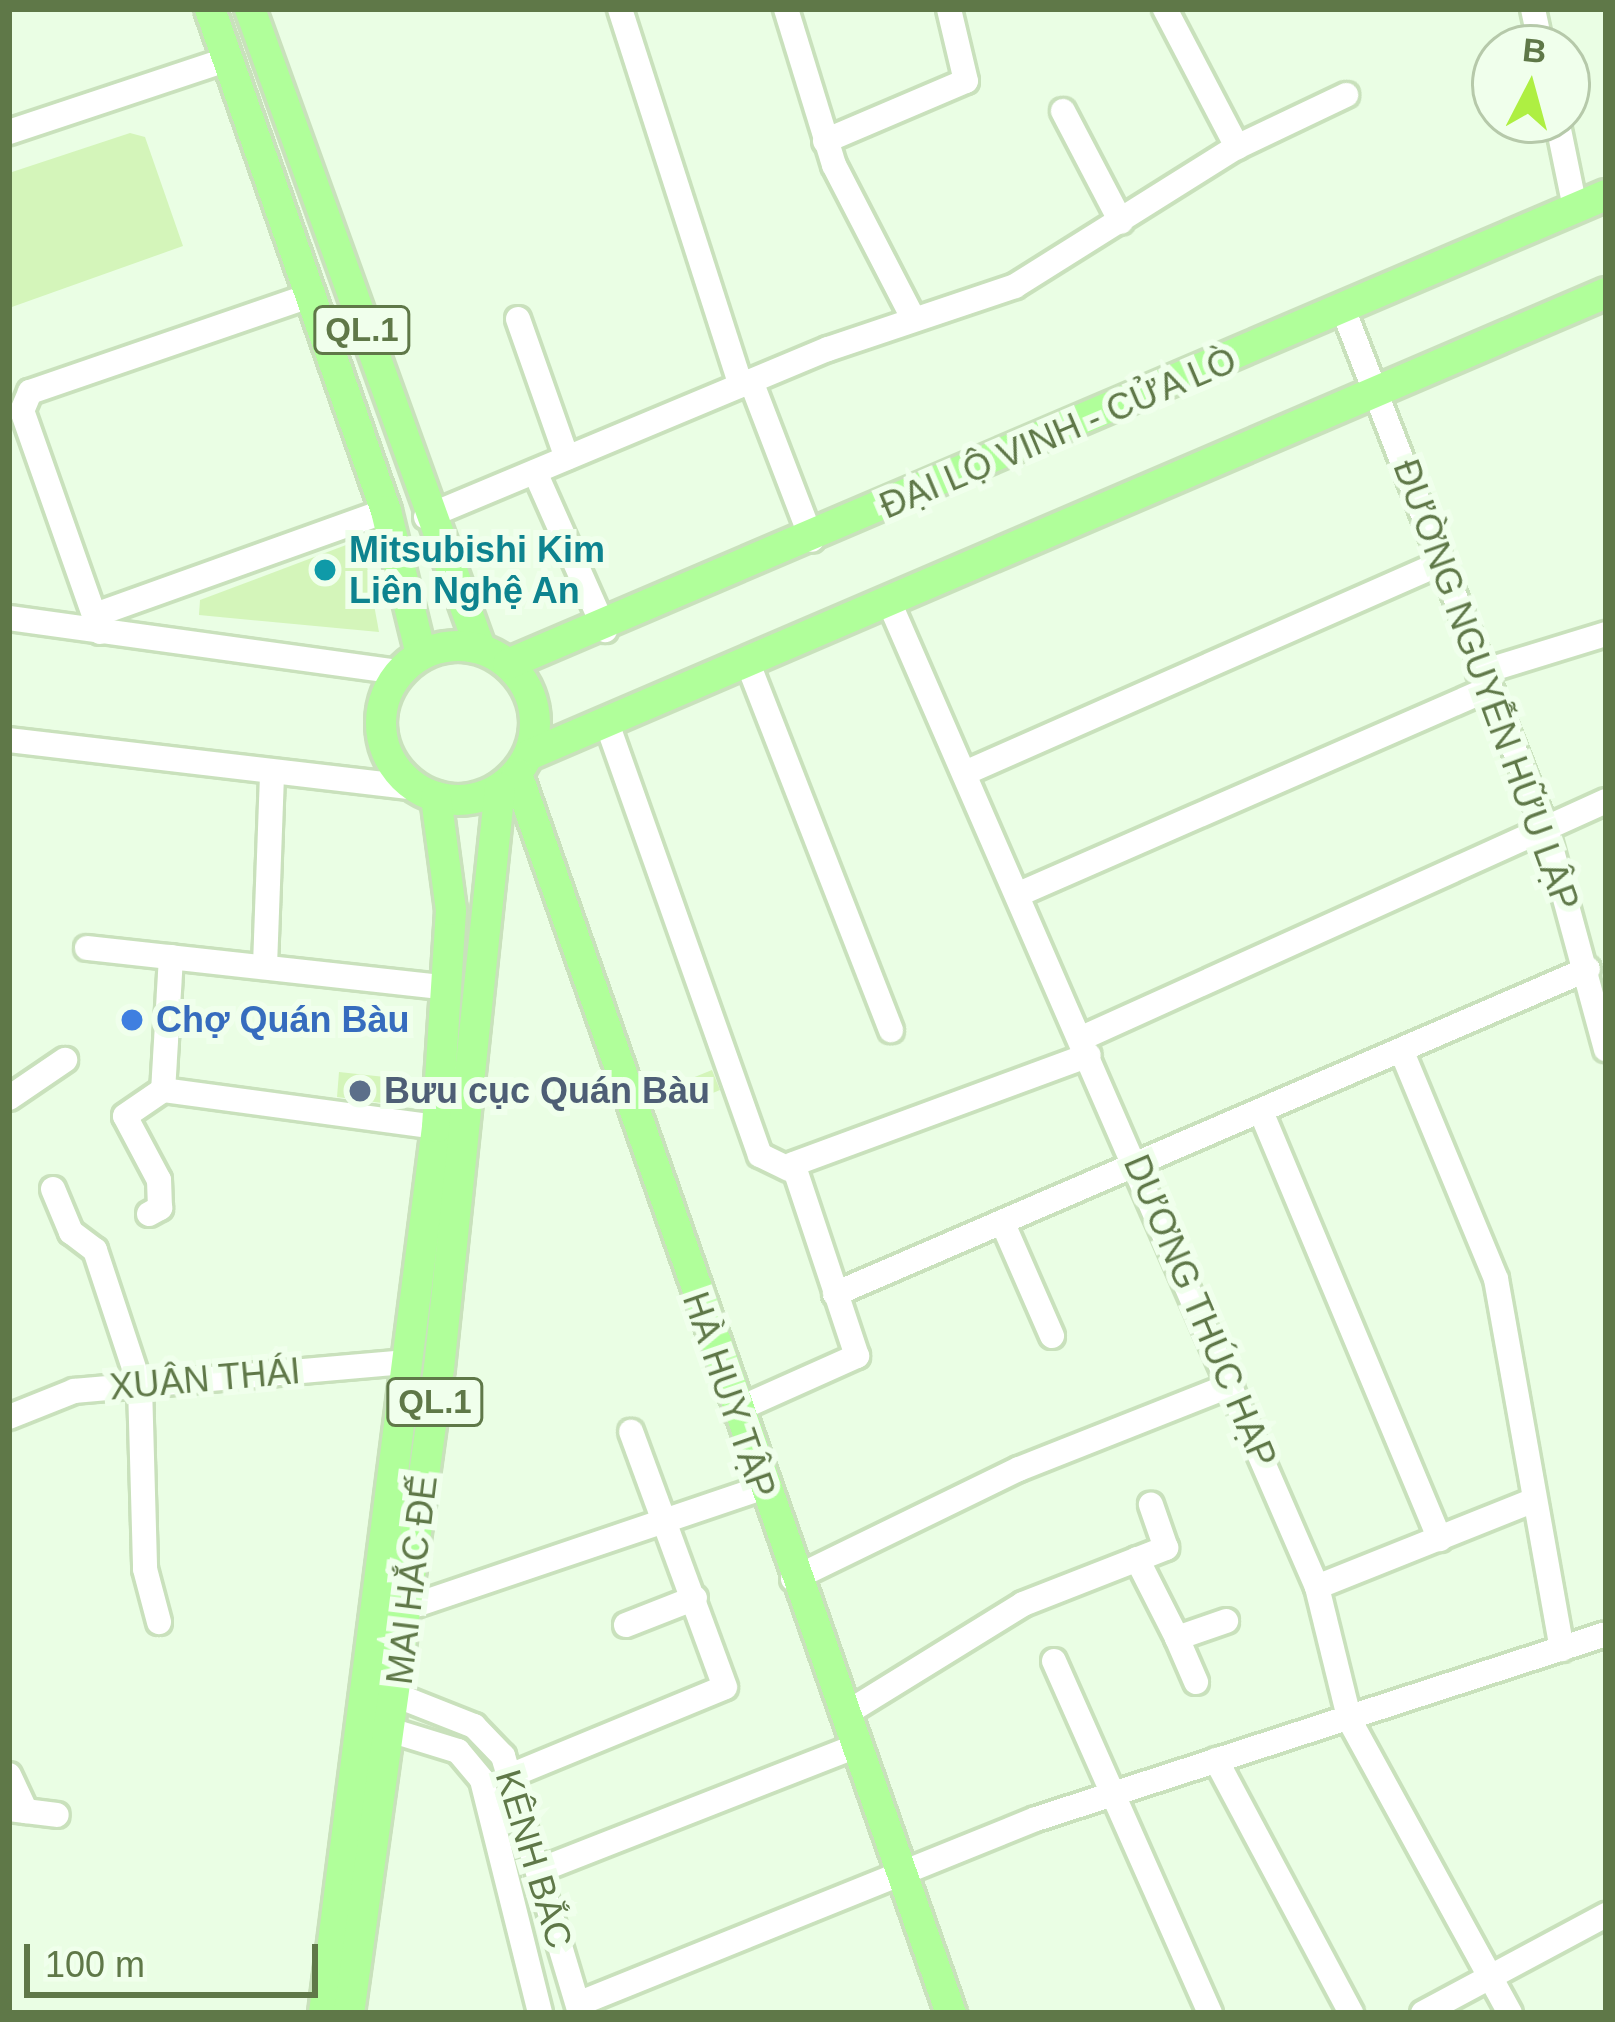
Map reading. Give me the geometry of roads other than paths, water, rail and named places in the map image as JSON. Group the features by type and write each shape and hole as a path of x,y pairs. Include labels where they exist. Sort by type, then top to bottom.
{"main road":[{"name":"QL.1","path":"210,9 386,511 410,663 380,734 426,792"},
{"name":"QL.1","path":"250,9 425,518 480,648"},
{"path":"229,59 263,46"},
{"name":"ĐẠI LỘ VINH - CỬA LÒ","path":"508,664 605,630 1606,195"},
{"path":"426,792 515,772 608,726 1606,293"},
{"path":"410,663 480,648 508,664"},
{"name":"QL.1","path":"508,664 535,712 515,772"},
{"name":"MAI HẮC ĐẾ","path":"349,2013 398,1696 515,772"},
{"name":"HÀ HUY TẬP","path":"515,772 734,1412 951,2013"},
{"name":"MAI HẮC ĐẾ","path":"324,2013 437,1127 450,855 426,792"}],"street":[{"path":"620,9 746,383 812,540"},
{"path":"786,9 825,141 914,320"},
{"path":"825,141 966,80 949,9"},
{"path":"1165,9 1237,147"},
{"path":"9,132 229,59"},
{"path":"425,518 746,383 1015,286 1237,147 1346,95"},
{"path":"1064,111 1121,222"},
{"path":"1561,144 1575,208"},
{"path":"98,624 22,411 30,392 309,296"},
{"name":"ĐƯỜNG NGUYỄN HỮU LẬP","path":"1342,309 1381,391 1434,566 1548,836 1588,969 1606,1049"},
{"path":"518,319 567,458"},
{"path":"535,472 605,630"},
{"path":"98,624 386,511"},
{"path":"965,773 1434,566"},
{"name":"DƯƠNG THÚC HẠP","path":"890,604 1086,1046 1317,1587 1350,1720 1510,2013"},
{"path":"9,618 98,624 410,663"},
{"path":"1019,894 1483,682 1606,634"},
{"path":"749,666 891,1030"},
{"path":"608,726 760,1155 789,1169 835,1294 853,1364 734,1412"},
{"path":"9,740 426,792"},
{"path":"265,966 272,775"},
{"path":"789,1169 1086,1046 1548,836 1606,801"},
{"path":"86,948 447,988"},
{"path":"163,1090 171,957"},
{"path":"835,1294 1138,1169 1588,969"},
{"path":"1402,1052 1490,1257 1562,1649"},
{"path":"9,1099 65,1060"},
{"path":"149,1214 160,1180 124,1116 163,1090 437,1127"},
{"path":"1262,1114 1440,1539"},
{"path":"53,1189 71,1232 95,1250 140,1386 145,1569 159,1622"},
{"path":"1004,1226 1052,1336"},
{"name":"XUÂN THÁI","path":"9,1418 37,1400 407,1362"},
{"path":"793,1579 1019,1468 1231,1385"},
{"path":"512,1775 722,1691 695,1598 631,1432"},
{"path":"407,1608 664,1512 761,1488"},
{"path":"1317,1587 1534,1500"},
{"path":"845,1714 1023,1604 1166,1548 1151,1505"},
{"path":"1137,1558 1196,1682"},
{"path":"626,1625 695,1598"},
{"path":"1177,1638 1226,1621"},
{"path":"579,2008 899,1870 1113,1792 1350,1720 1606,1634"},
{"path":"1054,1661 1210,2013"},
{"name":"KÊNH BẮC","path":"398,1696 491,1740 512,1775 579,2008"},
{"name":"KÊNH BẮC","path":"393,1731 469,1760 540,2013"},
{"path":"469,1760 491,1740"},
{"path":"540,1870 856,1746"},
{"path":"1216,1760 1351,2013"},
{"path":"9,1775 17,1810 57,1814"},
{"path":"1424,2013 1606,1915"}],"place":[{"name":"Mitsubishi Kim Liên Nghệ An","path":"325,570"},
{"name":"Chợ Quán Bàu","path":"132,1020"},
{"name":"Bưu cục Quán Bàu","path":"360,1091"}]}
